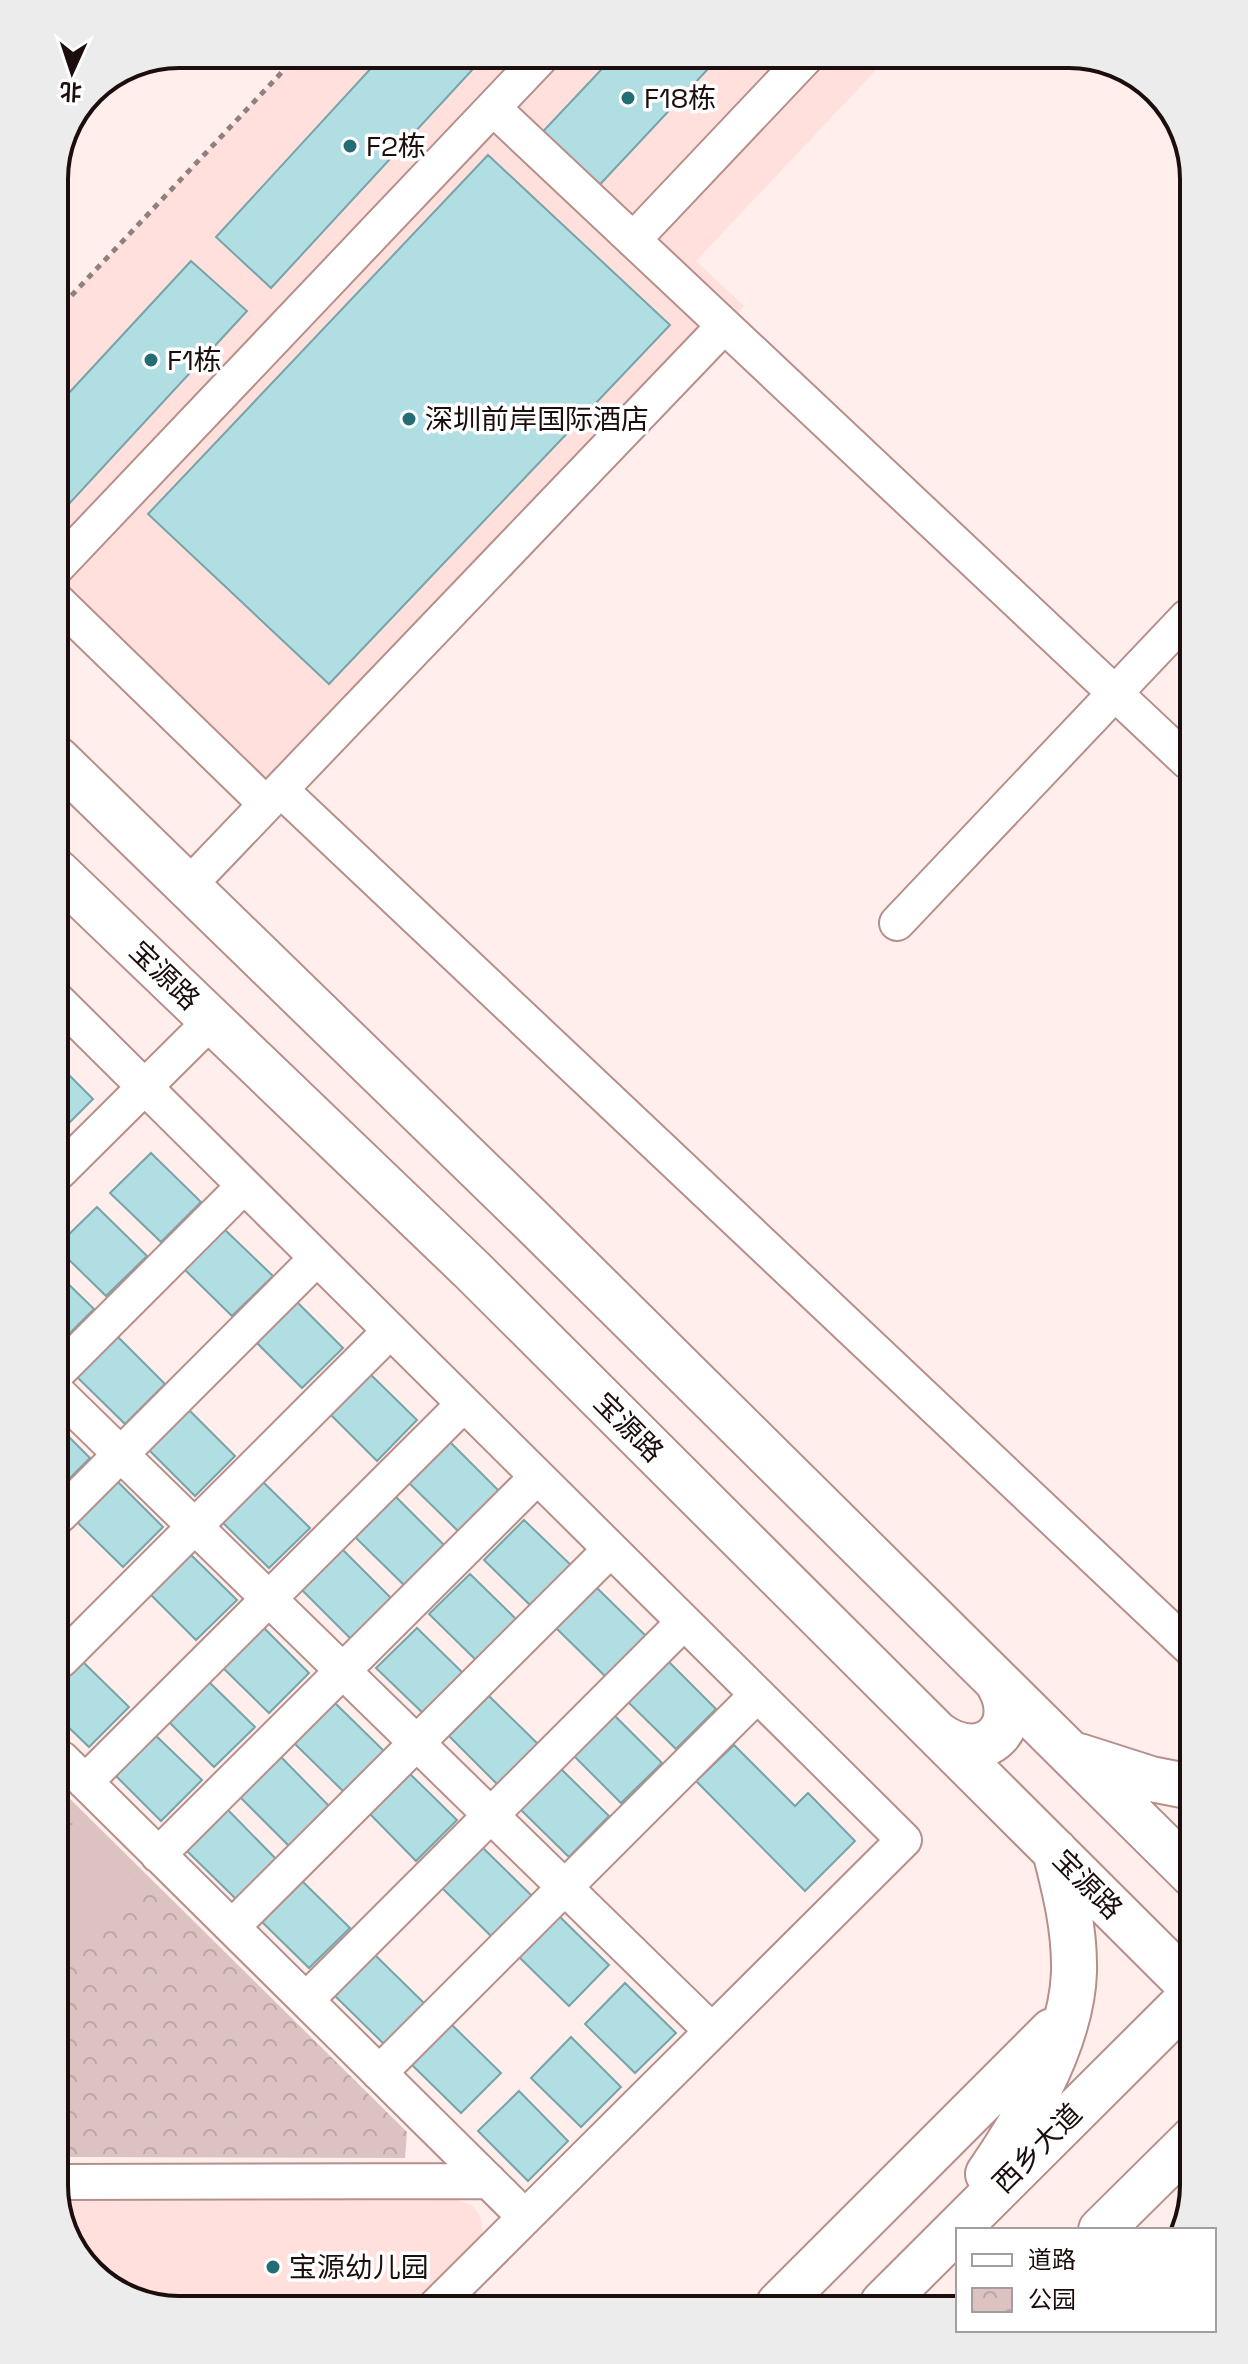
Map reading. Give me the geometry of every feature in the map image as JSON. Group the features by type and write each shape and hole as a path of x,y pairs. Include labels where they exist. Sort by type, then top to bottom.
{"main road":[{"path":"68,770 537,1226 1180,1862"},
{"name":"宝源路","path":"68,883 484,1282 1180,1979"},
{"path":"939,1735 950,1743 971,1748 983,1746 994,1739 1003,1729 1007,1717 1006,1701 996,1680"},
{"path":"1069,1753 1151,1779 1180,1785"},
{"path":"939,2246 993,2167 1028,2107 1052,2059 1068,2015 1074,1973 1073,1934 1055,1851"},
{"name":"西乡大道","path":"957,2228 1180,2005"},
{"path":"787,2296 1068,2015"},
{"path":"1103,2228 1180,2152"},
{"name":"西乡大道","path":"890,2296 956,2229"}],"street":[{"path":"68,555 531,68"},
{"path":"633,240 796,68"},
{"path":"493,108 1180,754"},
{"path":"188,886 724,326"},
{"path":"68,611 274,797 1180,1639"},
{"path":"897,923 1180,624"},
{"path":"68,1014 904,1840 446,2296"},
{"path":"68,1163 212,1020"},
{"path":"68,1362 244,1186"},
{"path":"68,1507 317,1258"},
{"path":"68,1653 390,1331"},
{"path":"68,1403 712,2031"},
{"path":"464,1404 269,1599 73,1770 525,2217"},
{"path":"158,1855 537,1477"},
{"path":"232,1927 610,1550"},
{"path":"306,2000 684,1622"},
{"path":"379,2073 757,1695"},
{"path":"68,2182 489,2181"},
{"path":"867,2296 939,2246"}],"path":[{"path":"68,299 286,68"}],"shaded area":[{"path":"286,68 878,68 696,261 744,306 266,804 68,612 68,299"},
{"name":"宝源幼儿园","path":"457,2200 473,2206 481,2218 483,2234 476,2246 426,2296 172,2296 130,2285 101,2263 76,2227 70,2201"}],"green space":[{"path":"68,1797 407,2132 405,2158 68,2157"},
{"path":"76,1821 143,1887 68,1963 68,1829"}],"building":[{"name":"F2栋","path":"371,68 474,68 271,288 216,237"},
{"name":"F18栋","path":"603,68 709,68 591,194 534,141"},
{"name":"深圳前岸国际酒店","path":"488,155 670,325 329,684 148,514"},
{"name":"F1栋","path":"191,261 247,311 68,505 68,394"},
{"path":"68,1074 93,1099 68,1124"},
{"path":"151,1153 201,1202 161,1242 110,1193"},
{"path":"97,1207 147,1256 106,1296 68,1259 68,1235"},
{"path":"222,1227 273,1276 232,1316 182,1267"},
{"path":"68,1284 94,1309 68,1335"},
{"path":"293,1298 343,1348 302,1388 252,1338"},
{"path":"115,1334 165,1384 125,1424 75,1375"},
{"path":"367,1371 417,1420 377,1461 327,1411"},
{"path":"185,1406 235,1456 195,1496 145,1446"},
{"path":"68,1436 90,1458 68,1480"},
{"path":"449,1441 499,1491 458,1531 408,1482"},
{"path":"114,1478 163,1527 123,1567 73,1518"},
{"path":"260,1479 310,1528 269,1568 219,1519"},
{"path":"394,1495 444,1545 404,1585 354,1536"},
{"path":"524,1520 575,1569 534,1609 484,1560"},
{"path":"341,1548 391,1598 351,1639 301,1589"},
{"path":"186,1550 237,1600 196,1640 146,1590"},
{"path":"470,1574 520,1623 480,1664 429,1614"},
{"path":"597,1588 647,1637 607,1678 556,1628"},
{"path":"259,1623 309,1673 269,1713 219,1664"},
{"path":"417,1628 467,1677 427,1717 376,1668"},
{"path":"79,1658 129,1707 89,1747 68,1727 68,1668"},
{"path":"666,1659 716,1709 676,1749 626,1700"},
{"path":"205,1678 255,1727 214,1767 165,1718"},
{"path":"489,1696 539,1745 499,1786 449,1736"},
{"path":"335,1703 385,1752 345,1793 294,1743"},
{"path":"612,1713 662,1763 621,1803 572,1754"},
{"path":"151,1731 202,1780 161,1821 111,1771"},
{"path":"734,1745 795,1806 808,1793 855,1841 805,1891 696,1781"},
{"path":"281,1757 330,1807 290,1847 240,1797"},
{"path":"559,1767 609,1816 569,1857 518,1807"},
{"path":"407,1771 457,1820 416,1861 367,1811"},
{"path":"228,1810 277,1860 237,1900 187,1851"},
{"path":"482,1847 532,1896 491,1936 441,1887"},
{"path":"300,1879 350,1928 309,1968 259,1919"},
{"path":"559,1916 609,1965 569,2006 518,1956"},
{"path":"374,1954 425,2004 384,2044 334,1995"},
{"path":"625,1983 676,2033 635,2073 585,2024"},
{"path":"451,2024 501,2073 461,2113 411,2064"},
{"path":"571,2037 621,2087 581,2127 531,2078"},
{"path":"519,2091 568,2141 528,2181 478,2131"}],"place":[{"name":"F18栋","path":"628,98"},
{"name":"F2栋","path":"350,146"},
{"name":"F1栋","path":"151,360"},
{"name":"深圳前岸国际酒店","path":"409,419"},
{"name":"宝源幼儿园","path":"273,2267"}]}
